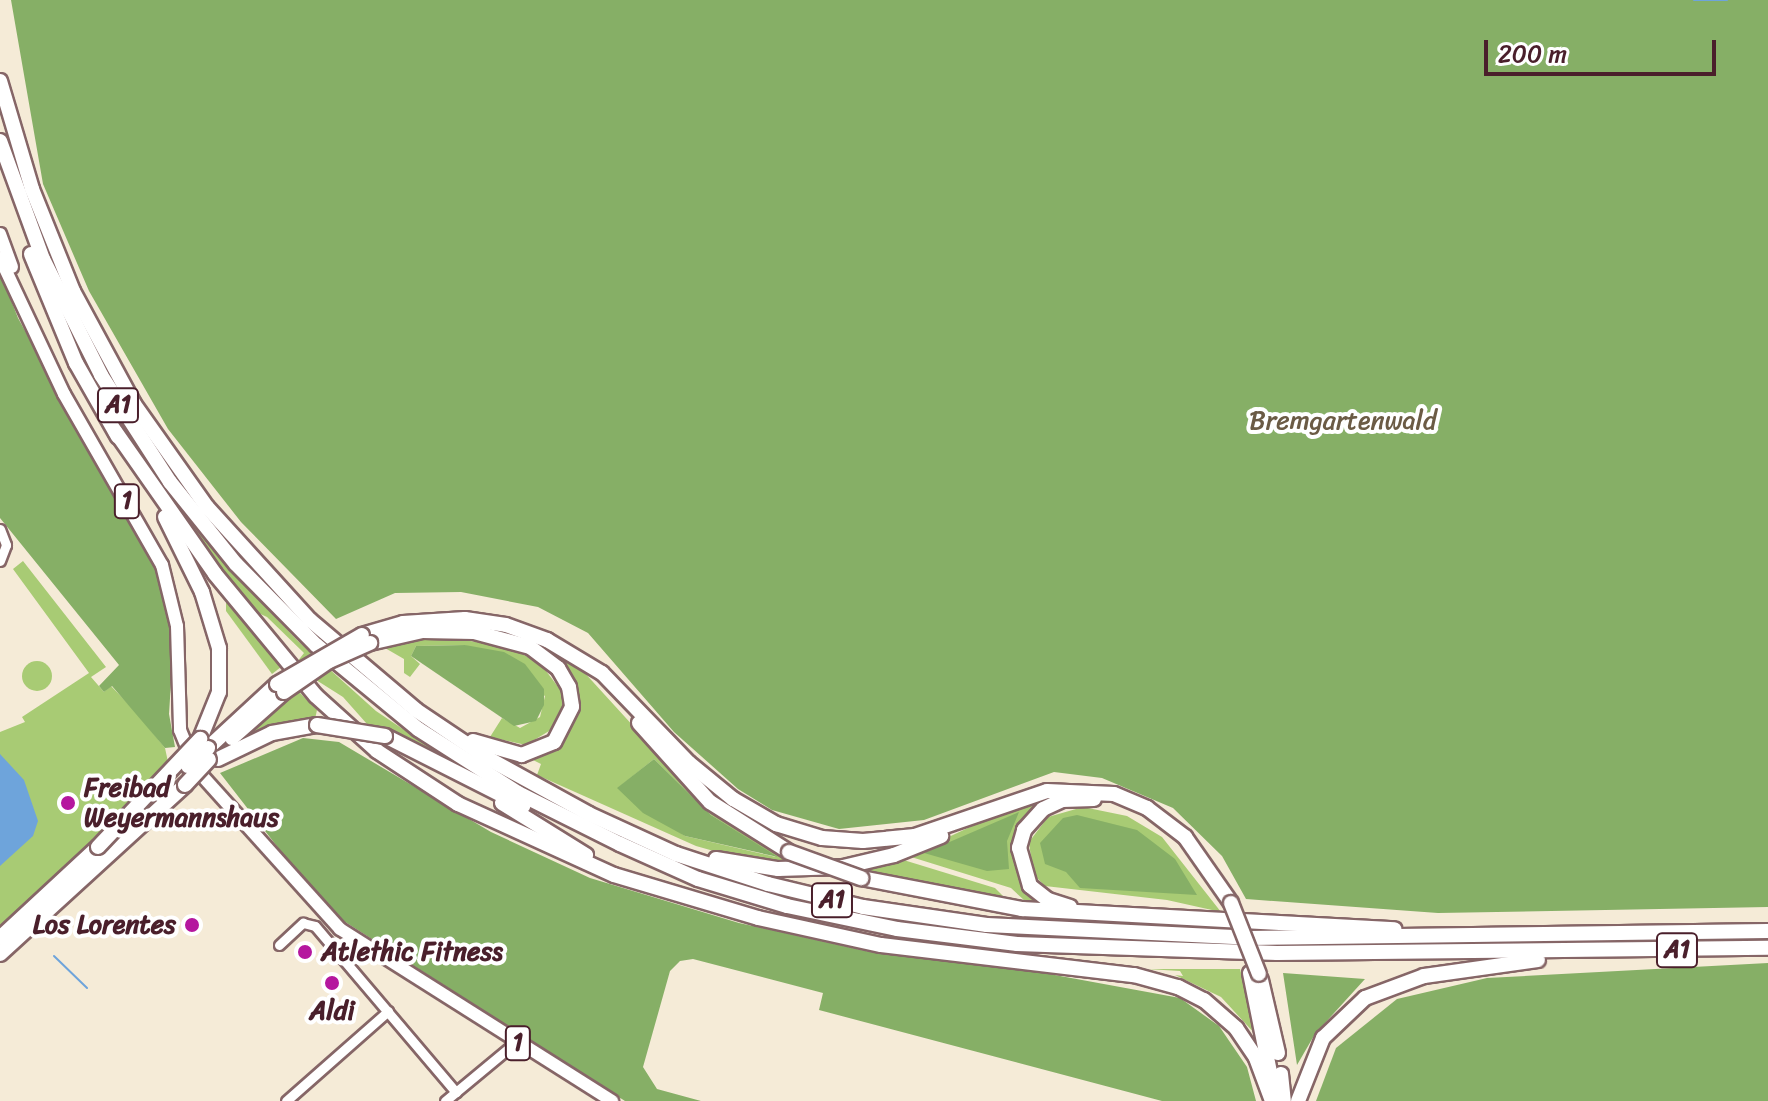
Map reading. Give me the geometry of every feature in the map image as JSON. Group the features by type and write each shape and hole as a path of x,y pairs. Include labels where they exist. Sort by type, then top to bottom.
{"highway":[{"name":"A1","path":"0,81 56,253 103,350 152,431 261,571 327,636 399,696 489,759 621,828 768,884 941,919 1142,935 1355,939 1471,934 1768,931"},
{"name":"A1","path":"0,141 47,269 106,384 177,492 265,596 362,686 466,761 575,823 698,879 848,920 1017,944 1277,953 1768,948"},
{"path":"0,159 58,323 182,550 212,619 220,677 210,750 185,785 0,954"},
{"path":"115,431 270,644 377,751 436,792 522,836 637,883 721,908 881,945 1163,982 1204,1000 1236,1028 1256,1058 1273,1101"},
{"path":"0,938 98,847 280,688 366,639 403,623 465,619 506,625 562,648 602,673 724,793 763,817 806,834 849,841 900,839 1023,797 1091,790 1147,808 1194,846 1226,902 1275,1032 1284,1101"},
{"path":"366,639 443,630 518,642 558,668 569,687 572,707 554,742 532,753 512,754 472,740 428,709 399,696"},
{"path":"562,648 613,692 710,802 789,852 861,878 979,904 1122,917 1471,934"},
{"path":"210,750 272,733 317,725 385,736 611,848 682,878 698,879"},
{"path":"459,772 584,854 721,908"},
{"path":"621,828 731,863 803,870 894,855 1023,797"},
{"path":"1122,917 1057,904 1030,886 1019,848 1036,814 1078,798 1126,807 1181,845 1226,902"},
{"path":"1298,1101 1323,1038 1352,1007 1374,993 1424,976 1586,952"},
{"path":"1255,974 1273,1101"}],"main road":[{"name":"1","path":"1,242 31,323"},
{"name":"1","path":"2,265 69,403 166,575 177,626 178,712 188,752 223,801 340,929 612,1101"}],"street":[{"path":"0,529 6,545 2,558"},
{"path":"279,945 303,923 315,926 456,1092"},
{"path":"286,1101 388,1011"},
{"path":"445,1101 516,1042"}],"green space":[{"name":"Bremgartenwald","path":"11,0 1768,0 1768,907 1438,913 1246,899 1222,856 1173,808 1102,778 1054,772 924,820 839,829 772,810 738,789 674,732 588,633 538,607 461,592 395,593 336,619 241,522 168,429 89,291 43,184"},
{"path":"0,272 18,318 161,578 174,636 169,714 175,747 165,748 112,686 104,692 99,686 119,665 0,518"},
{"path":"155,476 222,561 298,641 376,711 434,750 367,724 343,697 294,666 304,653 267,617 243,606"},
{"name":"Freibad Weyermannshaus","path":"23,561 106,667 91,677 104,692 111,686 135,711 165,748 170,771 0,947 0,732 25,722 22,717 89,673 13,569"},
{"path":"226,599 281,667 272,674 226,611"},
{"path":"512,634 583,671 698,797 745,833 801,863 735,857 696,846 537,775 541,764 531,759 569,729 574,690","holes":["654,759 711,815 776,857 685,836 618,788"]},
{"path":"442,636 510,648 540,663 562,692 562,710 554,728 526,745 490,737 502,718 520,728 540,717 545,696 465,645 416,646 411,656 420,664 410,677 404,673 404,659 385,648"},
{"path":"465,645 504,652 525,664 544,689 544,705 536,721 514,726 411,656 416,646"},
{"path":"37,661 43,662 51,670 51,682 43,690 37,691 31,690 23,682 22,676 23,670 31,662"},
{"path":"298,691 317,710 315,719 246,737"},
{"path":"303,738 339,742 491,832 590,878 739,923 870,952 1033,971 1180,998 1219,1026 1247,1067 1256,1101 1162,1101 819,1010 823,993 693,959 680,961 670,971 643,1067 657,1089 701,1101 625,1101 339,918 304,881 220,773"},
{"path":"654,759 711,815 778,857 685,836 643,813 617,788"},
{"path":"1068,793 1053,800 1016,845 1022,881 1042,903 1025,901 1011,888 908,856 1019,804"},
{"path":"1083,807 1127,816 1162,837 1221,912 1167,900 1045,886 1033,874 1029,842 1048,817"},
{"path":"1019,812 1007,841 1009,869 987,871 924,853"},
{"path":"1077,815 1137,830 1175,859 1197,895 1080,888 1066,872 1045,864 1040,843 1063,818"},
{"path":"897,858 995,888 1006,899 847,869"},
{"path":"1768,963 1768,1101 1316,1101 1336,1048 1397,999 1487,978"},
{"path":"1147,969 1240,969 1257,1036 1221,997 1175,975 1183,976 1180,971"},
{"path":"1283,973 1365,979 1315,1034 1297,1065"}],"water":[{"path":"0,754 24,780 38,821 33,836 0,866"}],"waterway":[{"path":"1694,0 1727,0"},
{"path":"54,956 87,988"}],"place":[{"name":"Freibad Weyermannshaus","path":"68,803"},
{"name":"Los Lorentes","path":"192,925"},
{"name":"Atlethic Fitness","path":"305,952"},
{"name":"Aldi","path":"332,983"}]}
